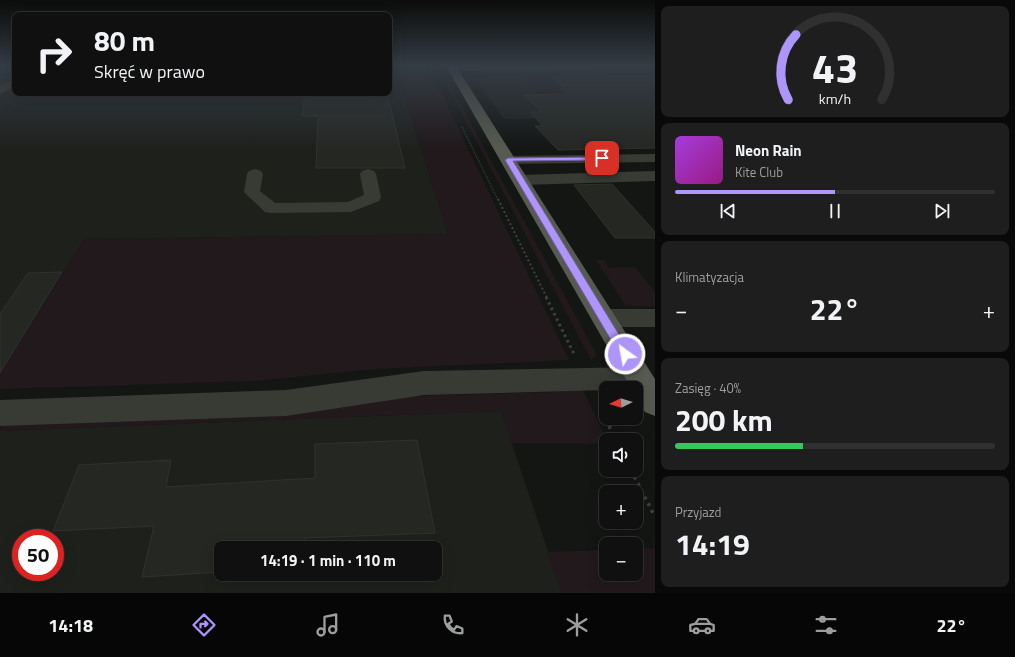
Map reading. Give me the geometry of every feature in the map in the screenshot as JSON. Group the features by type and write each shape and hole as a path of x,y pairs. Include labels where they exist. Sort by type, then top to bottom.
{"main road":[{"path":"471,94 508,160 655,403"}],"lane":[{"path":"508,160 655,158"},
{"path":"255,174 252,192 271,208 351,207 373,197 368,174"},
{"path":"520,180 655,176"},
{"path":"603,318 655,318"},
{"path":"0,413 286,403 424,383 586,378 640,378"}],"path":[{"path":"459,121 613,433"},
{"path":"635,477 655,517"}],"shaded area":[{"path":"0,94 12,94 12,96 392,96 392,94 404,94 448,234 84,239 0,374"},
{"path":"404,94 442,94 569,360 375,369 254,381 0,389 0,374 84,239 448,234"},
{"path":"452,94 455,94 597,355 591,360"},
{"path":"486,94 655,94 655,117 504,119"},
{"path":"537,94 566,94 571,98 542,98"},
{"path":"596,260 604,260 609,268 635,267 655,292 655,307 625,305"},
{"path":"581,386 604,433 599,433 599,444 511,443 501,411 0,431 2,423 414,396 556,392 557,387"},
{"path":"501,411 562,593 0,593 0,431"},
{"path":"655,548 655,593 562,593 547,552 599,550 599,581 643,581 643,549"}],"building":[{"path":"655,94 655,148 558,150 535,126 543,126 530,112 542,112 524,95"},
{"path":"305,96 388,96 405,168 316,168 318,116 302,116"},
{"path":"612,184 655,232 655,238 615,238 574,185"},
{"path":"62,272 0,373 0,314 28,273"},
{"path":"417,440 435,533 305,538 305,541 214,541 214,572 142,577 154,526 64,530 64,529 54,529 79,465 171,460 166,487 315,478 315,444"}],"route":[{"path":"602,158 508,160 625,354"}]}
